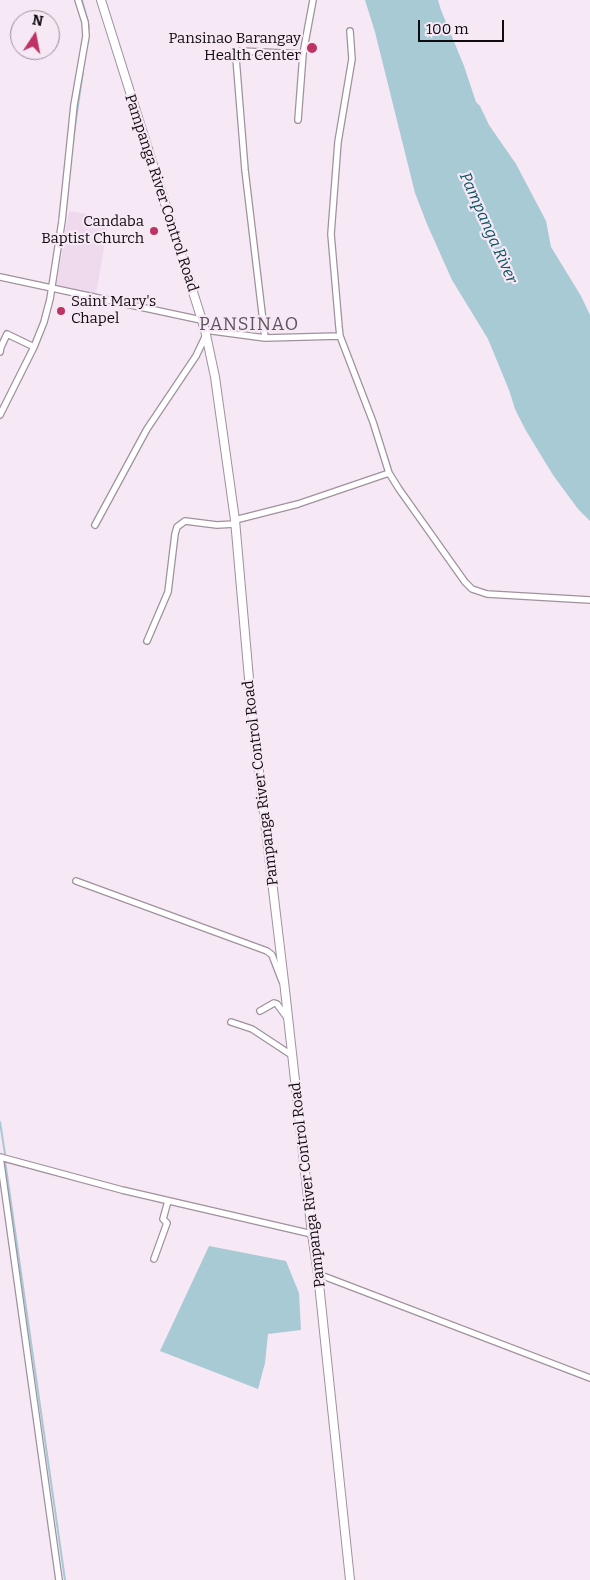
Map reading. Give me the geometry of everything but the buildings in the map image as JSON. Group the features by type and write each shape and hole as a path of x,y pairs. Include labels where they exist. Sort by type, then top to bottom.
{"main road":[{"name":"Pampanga River Control Road","path":"101,0 205,332 215,377 235,522 252,713 286,990 350,1580"}],"street":[{"path":"0,415 34,346 48,310 62,221 74,105 86,36 85,22 78,0"},
{"path":"298,120 303,54 313,0"},
{"path":"350,31 352,59 338,142 331,234 340,336 373,422 389,473 426,528 465,582 472,588 487,594 590,600"},
{"path":"265,338 245,170 236,58 237,54 241,51 303,54"},
{"path":"0,278 201,320"},
{"path":"95,525 147,429 196,356 205,332 265,338 340,336"},
{"path":"0,352 7,334 34,346"},
{"path":"147,642 168,592 177,527 185,521 217,525 235,522 298,504 389,473"},
{"path":"76,881 267,950 272,955 286,990"},
{"path":"260,1011 274,1003 277,1004 289,1021"},
{"path":"231,1022 252,1028 293,1056"},
{"path":"59,1580 0,1157 122,1190 312,1234"},
{"path":"154,1259 167,1223 163,1220 168,1201"},
{"path":"318,1274 590,1378"}],"shaded area":[{"path":"69,211 109,218 96,294 56,287"}],"water":[{"name":"Pampanga River","path":"365,0 438,0 476,102 480,106 489,125 516,164 546,221 551,247 581,296 590,315 590,521 578,509 553,475 525,429 515,409 488,339 452,280 427,224 415,193 375,32"},
{"path":"209,1246 286,1261 299,1293 301,1330 268,1334 265,1363 258,1389 160,1351"}],"waterway":[{"path":"82,0 89,26 88,34"},
{"path":"73,140 83,71"},
{"path":"0,1122 5,1154"},
{"path":"5,1161 65,1580"}],"place":[{"name":"Pansinao Barangay Health Center","path":"312,48"},
{"name":"Candaba Baptist Church","path":"154,231"},
{"name":"Saint Mary's Chapel","path":"61,311"}],"district":[{"name":"PANSINAO","path":"249,325"}]}
